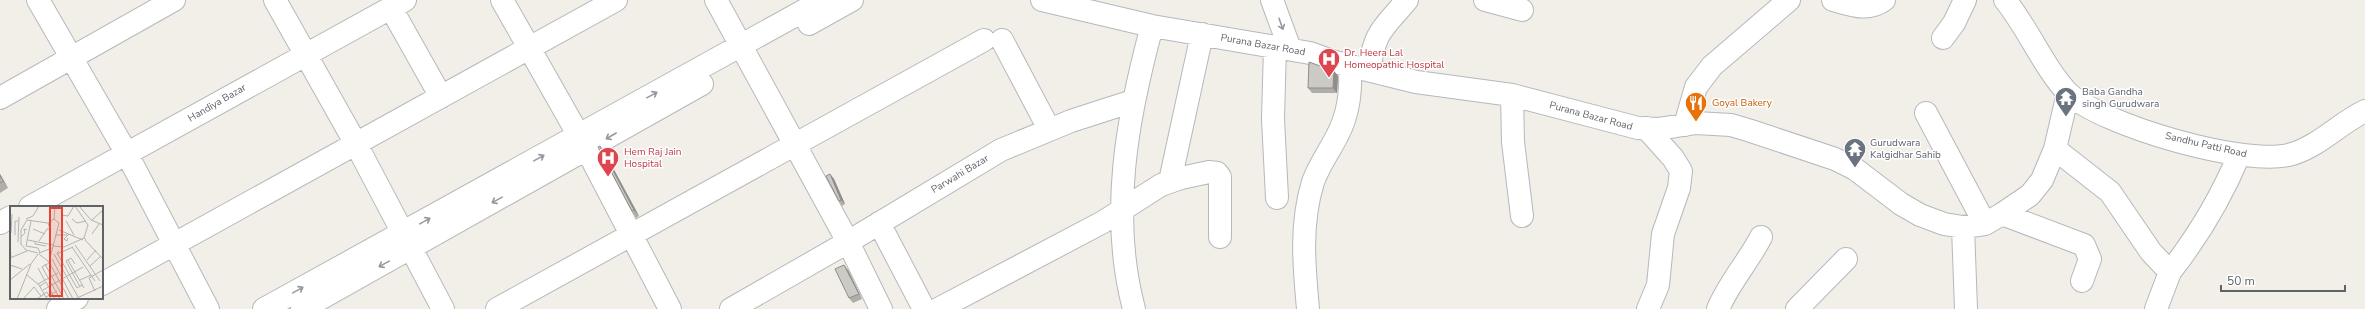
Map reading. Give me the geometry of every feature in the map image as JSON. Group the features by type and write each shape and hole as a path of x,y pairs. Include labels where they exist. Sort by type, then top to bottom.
{"street":[{"path":"38,0 127,154 208,309"},
{"path":"0,98 72,59 174,0"},
{"path":"275,0 356,144 443,309"},
{"path":"502,0 583,143 670,309"},
{"path":"103,283 616,0"},
{"path":"716,0 793,145 848,242 881,309"},
{"path":"744,52 823,0"},
{"path":"264,309 407,241 744,52 852,0"},
{"name":"Purana Bazar Road","path":"1042,0 1152,26 1282,48 1416,82 1512,95 1614,123 1646,128 1696,123 1731,125 1835,159 1855,169 1901,204 1920,215 1944,224 1963,227 1994,219 2030,195 2042,180 2055,149 2068,92"},
{"path":"1272,0 1282,48 1273,119 1277,198"},
{"path":"1308,309 1304,259 1305,217 1313,182 1347,113 1351,87 1360,68 1380,31 1407,0"},
{"path":"1485,0 1522,10"},
{"path":"1685,125 1696,87 1712,66 1789,0"},
{"path":"1833,0 1855,6 1867,7 1884,0"},
{"path":"1943,38 1954,23 1965,0"},
{"path":"2010,2 2068,92"},
{"path":"398,4 441,96"},
{"name":"Handiya Bazar","path":"32,206 305,53 398,4"},
{"path":"1134,309 1125,269 1123,210 1125,141 1133,101 1152,26"},
{"path":"1170,181 1202,34"},
{"path":"497,309 793,145 993,40 1049,129"},
{"name":"Sandhu Patti Road","path":"2068,92 2094,110 2130,126 2239,155 2274,157 2291,154 2307,148 2365,111"},
{"path":"1512,95 1513,142 1522,216"},
{"name":"Parwahi Bazar","path":"731,309 848,242 978,162 1049,129 1133,101"},
{"path":"1926,113 1994,219 2084,245 2090,259 2082,280"},
{"path":"1646,128 1673,158 1681,171 1679,188 1663,234 1658,285 1648,309"},
{"path":"2055,149 2110,192 2151,252 2170,272"},
{"path":"2156,309 2170,272 2196,239 2212,214 2239,155"},
{"path":"938,309 1123,210 1170,181 1209,172 1218,173 1222,183 1220,237"},
{"path":"0,223 10,218"},
{"path":"879,223 924,309"},
{"path":"1963,227 1966,309"},
{"path":"1718,309 1729,286 1751,256 1761,237"},
{"path":"302,309 407,241"},
{"path":"1797,309 1846,259"},
{"path":"58,309 75,299"}],"building":[{"path":"1309,62 1334,71 1333,88 1308,88"},
{"path":"600,146 634,210 632,211 598,147"},
{"path":"830,174 841,200 839,201 826,176"},
{"path":"0,175 3,181 0,183"},
{"path":"844,265 859,294 849,298 835,269"}],"place":[{"name":"Dr. Heera Lal Homeopathic Hospital","path":"1329,78"},
{"name":"Baba Gandha singh Gurudwara","path":"2066,118"},
{"name":"Goyal Bakery","path":"1696,122"},
{"name":"Gurudwara Kalgidhar Sahib","path":"1855,168"},
{"name":"Hem Raj Jain Hospital","path":"608,178"}]}
